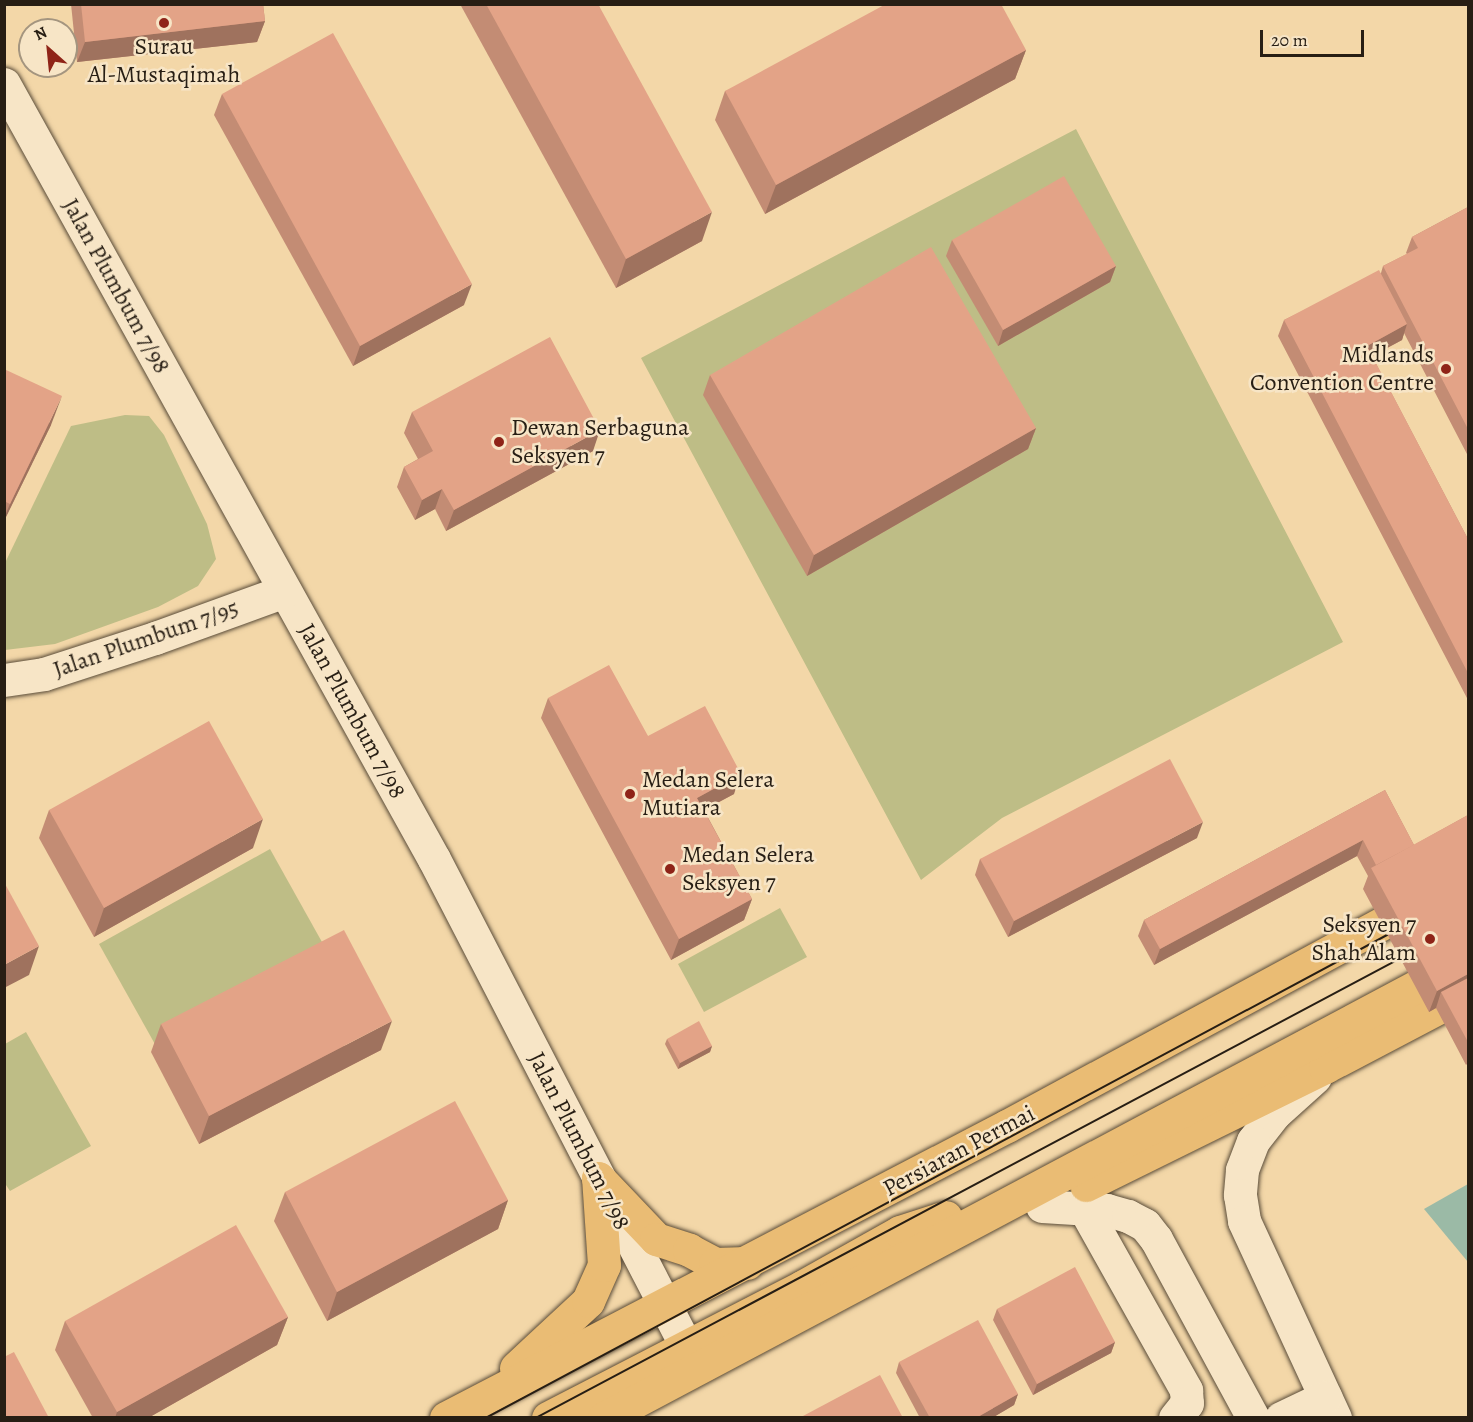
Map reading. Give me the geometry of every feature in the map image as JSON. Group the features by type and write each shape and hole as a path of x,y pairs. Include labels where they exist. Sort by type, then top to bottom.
{"main road":[{"name":"Persiaran Permai","path":"446,1418 488,1394 747,1263 1468,877"},
{"path":"548,1418 802,1287 900,1232 1038,1197 1468,959"},
{"path":"604,1418 906,1256 1325,1067 1468,992"},
{"path":"598,1178 656,1239 689,1250 715,1264 747,1263"},
{"path":"488,1394 588,1301 604,1265 598,1178"}],"street":[{"name":"Jalan Plumbum 7/98","path":"4,84 434,859 686,1346"},
{"name":"Jalan Plumbum 7/95","path":"4,680 44,674 155,638 285,591"},
{"path":"1281,1418 1330,1407 1244,1221 1240,1195 1242,1170 1253,1141 1274,1114 1325,1067"},
{"path":"1038,1197 1128,1216 1145,1225 1156,1239 1253,1418"},
{"path":"1084,1208 1186,1390 1187,1403 1175,1418"}],"shaded area":[{"path":"1076,129 1343,642 1002,818 921,880 641,358"},
{"path":"125,415 149,416 164,435 207,524 216,559 198,586 158,607 55,644 5,650 5,563 71,426"},
{"path":"270,849 327,951 156,1046 99,944"},
{"path":"780,908 807,957 704,1012 678,964"},
{"path":"26,1032 91,1146 10,1191 4,1182 5,1044"},
{"path":"1468,1184 1468,1262 1424,1209"}],"building":[{"path":"81,4 263,4 265,21 85,42"},
{"path":"486,4 598,4 712,212 626,259"},
{"path":"886,4 1001,4 1026,50 776,185 725,91"},
{"path":"333,33 472,284 360,346 222,94"},
{"path":"1064,176 1116,266 1003,330 952,240"},
{"name":"Midlands Convention Centre","path":"1468,207 1468,429 1383,266 1418,248 1412,237"},
{"path":"931,247 1036,428 814,555 710,375"},
{"path":"1379,270 1407,324 1367,346 1468,539 1468,673 1284,320"},
{"name":"Dewan Serbaguna Seksyen 7","path":"550,337 600,430 454,510 442,489 422,500 404,467 433,451 412,412"},
{"path":"4,369 62,396 10,504 4,501"},
{"name":"Medan Selera Seksyen 7","path":"609,665 648,736 705,706 741,774 697,798 752,899 679,939 548,698"},
{"path":"209,721 263,819 104,908 49,810"},
{"path":"1170,759 1203,822 1014,921 980,859"},
{"path":"1385,790 1414,845 1376,865 1363,840 1160,949 1144,920"},
{"name":"Seksyen 7 Shah Alam","path":"1468,815 1468,974 1437,991 1371,868"},
{"path":"4,882 39,946 4,965"},
{"path":"344,930 392,1021 209,1116 161,1024"},
{"path":"1468,978 1468,1042 1441,992"},
{"path":"699,1021 712,1046 680,1063 667,1039"},
{"path":"455,1101 508,1200 337,1292 285,1192"},
{"path":"236,1225 288,1317 117,1412 65,1321"},
{"path":"1075,1267 1115,1342 1037,1384 997,1309"},
{"path":"978,1320 1018,1394 976,1418 930,1418 899,1362"},
{"path":"14,1352 49,1418 4,1418 4,1357"},
{"path":"880,1375 903,1418 804,1418 803,1416"}],"tram line":[{"path":"486,1418 1404,926"},
{"path":"536,1418 1416,950"}],"place":[{"name":"Surau Al-Mustaqimah","path":"164,23"},
{"name":"Midlands Convention Centre","path":"1446,369"},
{"name":"Dewan Serbaguna Seksyen 7","path":"499,442"},
{"name":"Medan Selera Mutiara","path":"630,794"},
{"name":"Medan Selera Seksyen 7","path":"670,869"},
{"name":"Seksyen 7 Shah Alam","path":"1430,939"}]}
